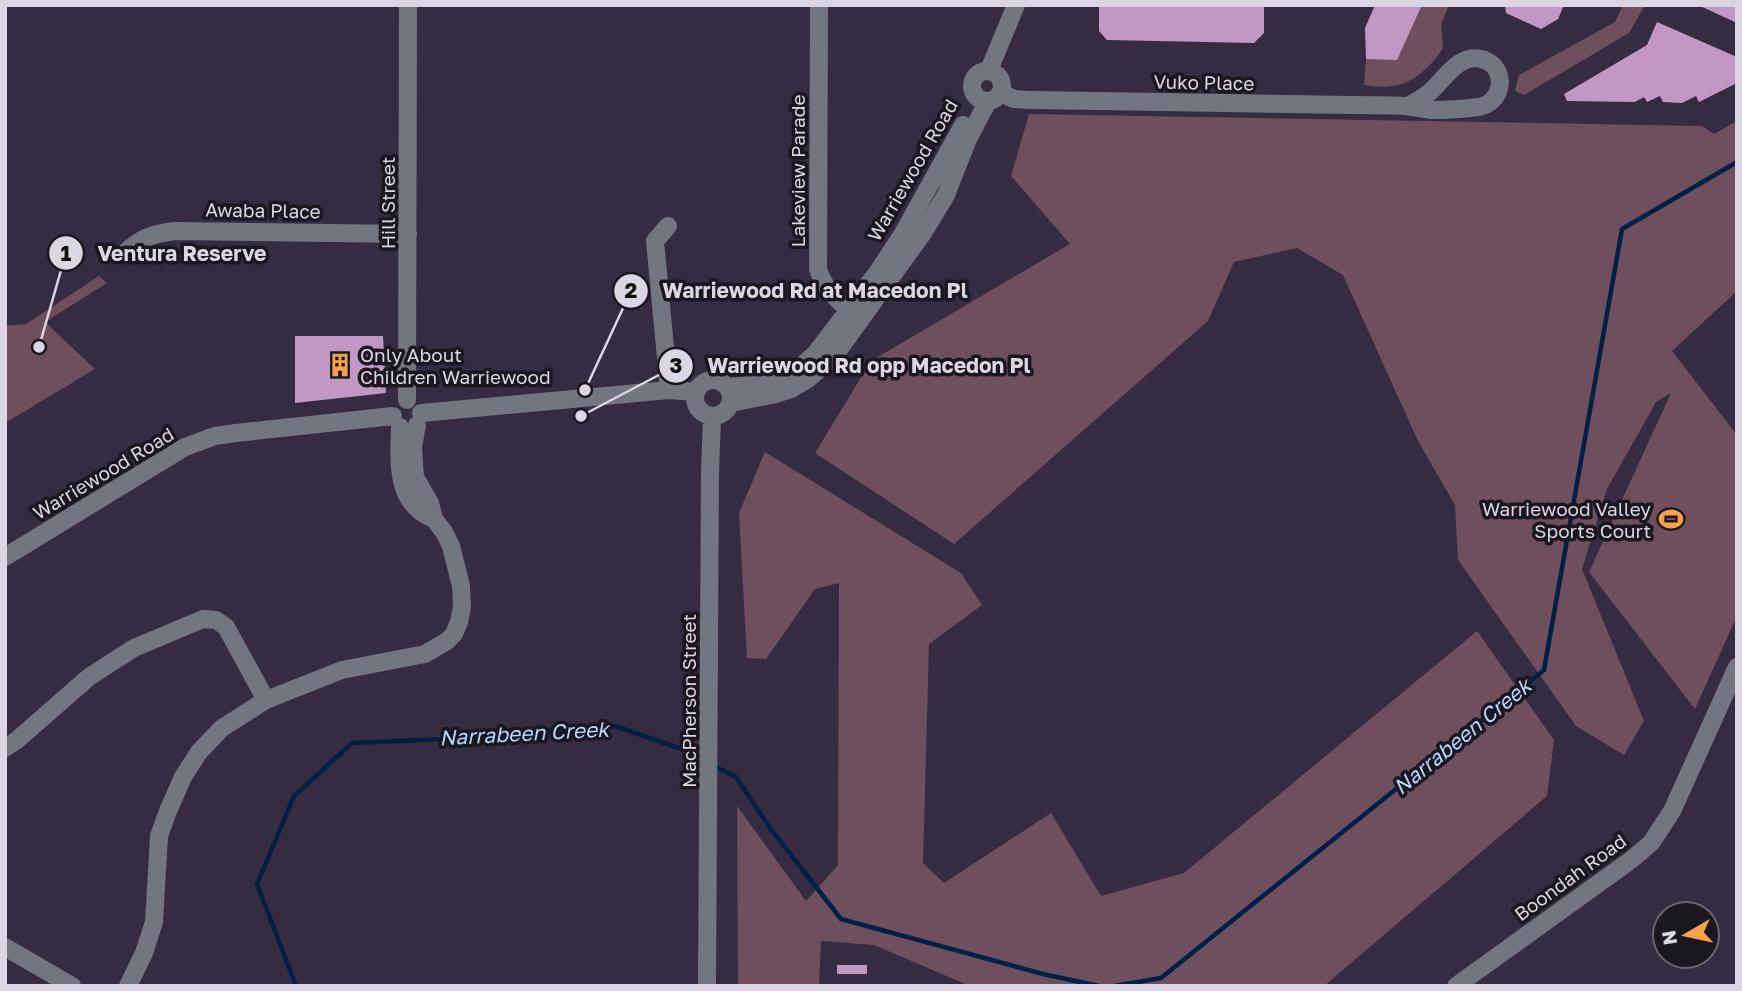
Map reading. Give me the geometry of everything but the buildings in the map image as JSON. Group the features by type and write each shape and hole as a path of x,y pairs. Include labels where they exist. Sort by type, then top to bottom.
{"street":[{"name":"Hill Street","path":"408,5 407,401 398,403 394,411 408,420"},
{"name":"Lakeview Parade","path":"818,5 818,269 821,279 831,293 855,314"},
{"path":"989,70 1016,5"},
{"name":"Vuko Place","path":"989,97 1466,109 1493,102 1498,93 1499,78 1490,63 1483,59 1469,58 1460,62 1432,91 1408,106"},
{"path":"989,70 1001,78 1003,85 989,97 973,92 973,79 977,74 989,70"},
{"name":"Warriewood Road","path":"729,395 791,373 815,354 855,314 877,273 989,97"},
{"path":"668,226 655,241 669,390"},
{"name":"Awaba Place","path":"125,253 142,238 175,231 408,234"},
{"path":"713,380 724,383 729,395 724,413 712,417 702,413 698,409 696,392 703,383 713,380"},
{"name":"Warriewood Road","path":"5,557 145,470 185,447 215,436 408,420 669,390 696,392"},
{"name":"MacPherson Street","path":"707,986 712,417"},
{"path":"128,986 144,953 154,922 159,836 183,777 199,752 222,728 266,700 342,670 425,654 454,634 459,622 462,597 451,547 434,519 422,514 412,505 405,492 399,469 408,420"},
{"path":"5,748 89,677 134,648 203,620 216,620 226,627 266,700"},
{"name":"Boondah Road","path":"1456,986 1651,843 1672,811 1737,667"},
{"path":"5,947 72,986"}],"shaded area":[{"path":"1422,5 1449,5 1441,25 1443,48 1439,54 1422,73 1408,82 1389,87 1364,85 1366,59 1397,59"},
{"path":"1623,5 1645,5 1629,33 1524,95 1515,91 1519,75 1615,22"},
{"path":"1029,114 1702,126 1714,134 1737,121 1737,291 1672,351 1737,435 1737,616 1695,709 1589,572 1671,393 1656,402 1607,489 1582,569 1644,721 1624,755 1576,726 1458,560 1455,505 1418,441 1343,275 1297,248 1234,262 1208,321 954,544 815,453 871,361 1070,244 1011,176"},
{"path":"99,276 107,283 45,322 95,369 5,423 5,326 26,324"},
{"path":"765,452 961,573 982,605 929,644 923,863 944,883 1051,813 1101,896 1184,873 1477,631 1554,740 1547,796 1324,986 970,986 874,945 821,941 819,986 738,986 737,806 806,901 838,865 839,583 815,589 766,659 747,658 739,513"}],"waterway":[{"name":"Narrabeen Creek","path":"1114,986 1161,978 1544,670 1622,229 1737,162"},
{"name":"Narrabeen Creek","path":"296,986 257,884 294,796 352,743 615,726 687,751 705,761"},
{"name":"Narrabeen Creek","path":"712,765 736,777 770,828 841,919 1043,974 1099,986"}],"place":[{"name":"Ventura Reserve","path":"39,347"},
{"name":"Only About Children Warriewood","path":"340,365"},
{"name":"Warriewood Rd at Macedon Pl","path":"585,390"},
{"name":"Warriewood Rd opp Macedon Pl","path":"581,416"},
{"name":"Warriewood Valley Sports Court","path":"1671,519"}]}
